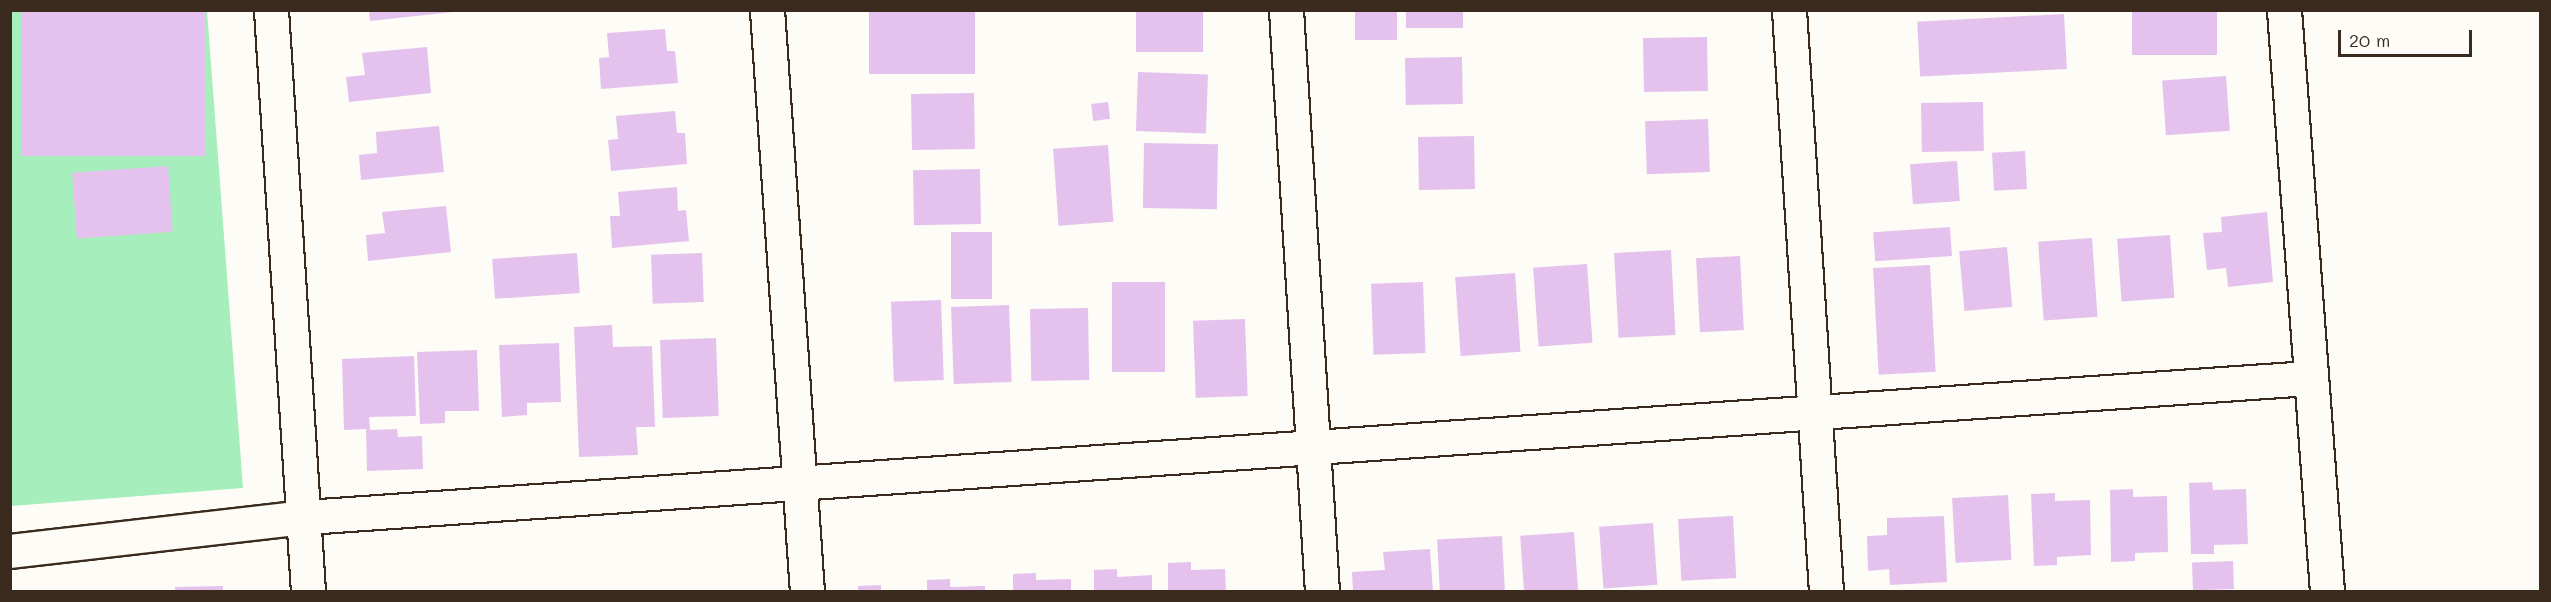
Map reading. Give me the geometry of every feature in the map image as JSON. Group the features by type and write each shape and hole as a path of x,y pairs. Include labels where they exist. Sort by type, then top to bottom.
{"street":[{"path":"271,10 306,517 308,591"},
{"path":"767,10 807,591"},
{"path":"1286,10 1323,591"},
{"path":"1789,10 1826,591"},
{"path":"2284,10 2327,591"},
{"path":"10,551 306,517 1814,410 2310,378"}],"green space":[{"path":"11,11 207,11 243,488 11,506"}],"building":[{"path":"21,10 206,10 206,156 21,156"},
{"path":"369,10 453,10 453,12 370,21"},
{"path":"869,10 975,10 975,74 869,74"},
{"path":"1136,10 1203,10 1203,52 1136,52"},
{"path":"1355,10 1397,10 1397,40 1355,40"},
{"path":"1406,10 1463,10 1463,28 1406,28"},
{"path":"2132,10 2217,10 2217,55 2132,55"},
{"path":"2064,14 2067,69 1920,77 1917,22"},
{"path":"665,29 667,51 675,51 678,83 601,89 599,58 609,57 607,33"},
{"path":"1707,37 1708,91 1644,92 1643,38"},
{"path":"427,47 431,93 349,102 346,77 365,75 362,53"},
{"path":"1462,57 1463,104 1406,105 1405,58"},
{"path":"1138,72 1208,74 1206,133 1136,131"},
{"path":"2226,76 2230,131 2166,135 2162,80"},
{"path":"974,93 975,149 912,150 911,94"},
{"path":"1108,102 1110,119 1093,121 1091,104"},
{"path":"1983,102 1984,151 1922,152 1921,103"},
{"path":"675,111 677,133 685,133 687,164 611,171 608,140 618,139 616,116"},
{"path":"1708,119 1710,172 1647,174 1645,121"},
{"path":"439,126 444,172 361,180 359,155 377,153 376,132"},
{"path":"1474,136 1475,189 1419,190 1418,137"},
{"path":"1144,143 1218,144 1217,209 1143,208"},
{"path":"1108,145 1113,222 1059,226 1053,149"},
{"path":"2025,151 2027,189 1994,191 1992,153"},
{"path":"1957,161 1960,201 1913,204 1910,164"},
{"path":"168,166 173,232 77,239 72,173"},
{"path":"980,169 981,224 914,225 913,170"},
{"path":"677,187 678,211 686,210 689,241 612,248 610,216 620,216 618,192"},
{"path":"446,206 451,252 368,261 366,235 385,233 382,212"},
{"path":"2267,212 2273,282 2228,287 2226,268 2207,270 2203,233 2222,232 2221,217"},
{"path":"1950,227 1952,256 1875,261 1873,232"},
{"path":"951,232 992,232 992,299 951,299"},
{"path":"2170,235 2174,298 2122,302 2117,239"},
{"path":"2092,238 2098,317 2044,321 2038,242"},
{"path":"2007,247 2012,307 1964,311 1959,251"},
{"path":"1671,250 1675,335 1619,338 1614,253"},
{"path":"577,253 580,293 495,299 492,259"},
{"path":"702,253 704,302 653,304 651,255"},
{"path":"1740,256 1744,330 1700,332 1696,258"},
{"path":"1587,264 1593,343 1539,347 1533,268"},
{"path":"1930,265 1936,372 1879,375 1873,268"},
{"path":"1515,273 1521,352 1461,356 1455,277"},
{"path":"1112,282 1165,282 1165,372 1112,372"},
{"path":"1423,282 1425,353 1374,355 1371,284"},
{"path":"941,300 944,380 894,382 891,302"},
{"path":"1009,305 1012,382 954,384 951,307"},
{"path":"1088,308 1089,380 1031,381 1030,309"},
{"path":"1245,319 1248,396 1196,398 1193,321"},
{"path":"612,325 613,347 652,346 655,427 636,427 638,455 579,457 574,327"},
{"path":"716,338 719,416 663,418 660,340"},
{"path":"559,343 561,402 527,403 527,415 502,417 499,345"},
{"path":"477,350 479,411 445,411 445,423 420,424 417,352"},
{"path":"414,356 416,416 369,417 370,430 397,429 398,437 422,436 423,469 367,471 366,429 344,430 342,359"},
{"path":"2212,482 2213,490 2246,489 2248,544 2214,545 2214,554 2191,554 2189,483"},
{"path":"2133,489 2133,497 2167,496 2168,552 2135,553 2135,561 2111,562 2110,490"},
{"path":"2055,493 2055,501 2090,500 2091,555 2057,557 2057,565 2034,566 2031,494"},
{"path":"2008,495 2011,560 1955,563 1952,498"},
{"path":"1733,516 1736,578 1681,581 1678,519"},
{"path":"1944,516 1947,582 1890,585 1889,569 1868,571 1867,536 1887,535 1887,518"},
{"path":"1653,523 1657,585 1603,589 1599,527"},
{"path":"1574,532 1578,592 1524,592 1520,536"},
{"path":"1502,536 1505,592 1440,592 1437,539"},
{"path":"1430,549 1433,592 1353,592 1352,572 1385,570 1383,552"},
{"path":"2233,561 2234,589 2193,590 2192,562"},
{"path":"1191,562 1191,570 1225,569 1226,592 1168,592 1168,563"},
{"path":"1117,569 1117,577 1152,575 1152,592 1094,592 1094,570"},
{"path":"1036,573 1036,580 1071,579 1071,592 1013,592 1013,574"},
{"path":"950,579 950,587 985,586 985,592 927,592 927,580"},
{"path":"881,585 881,592 858,592 858,586"},
{"path":"223,586 223,592 175,592 175,587"}]}
